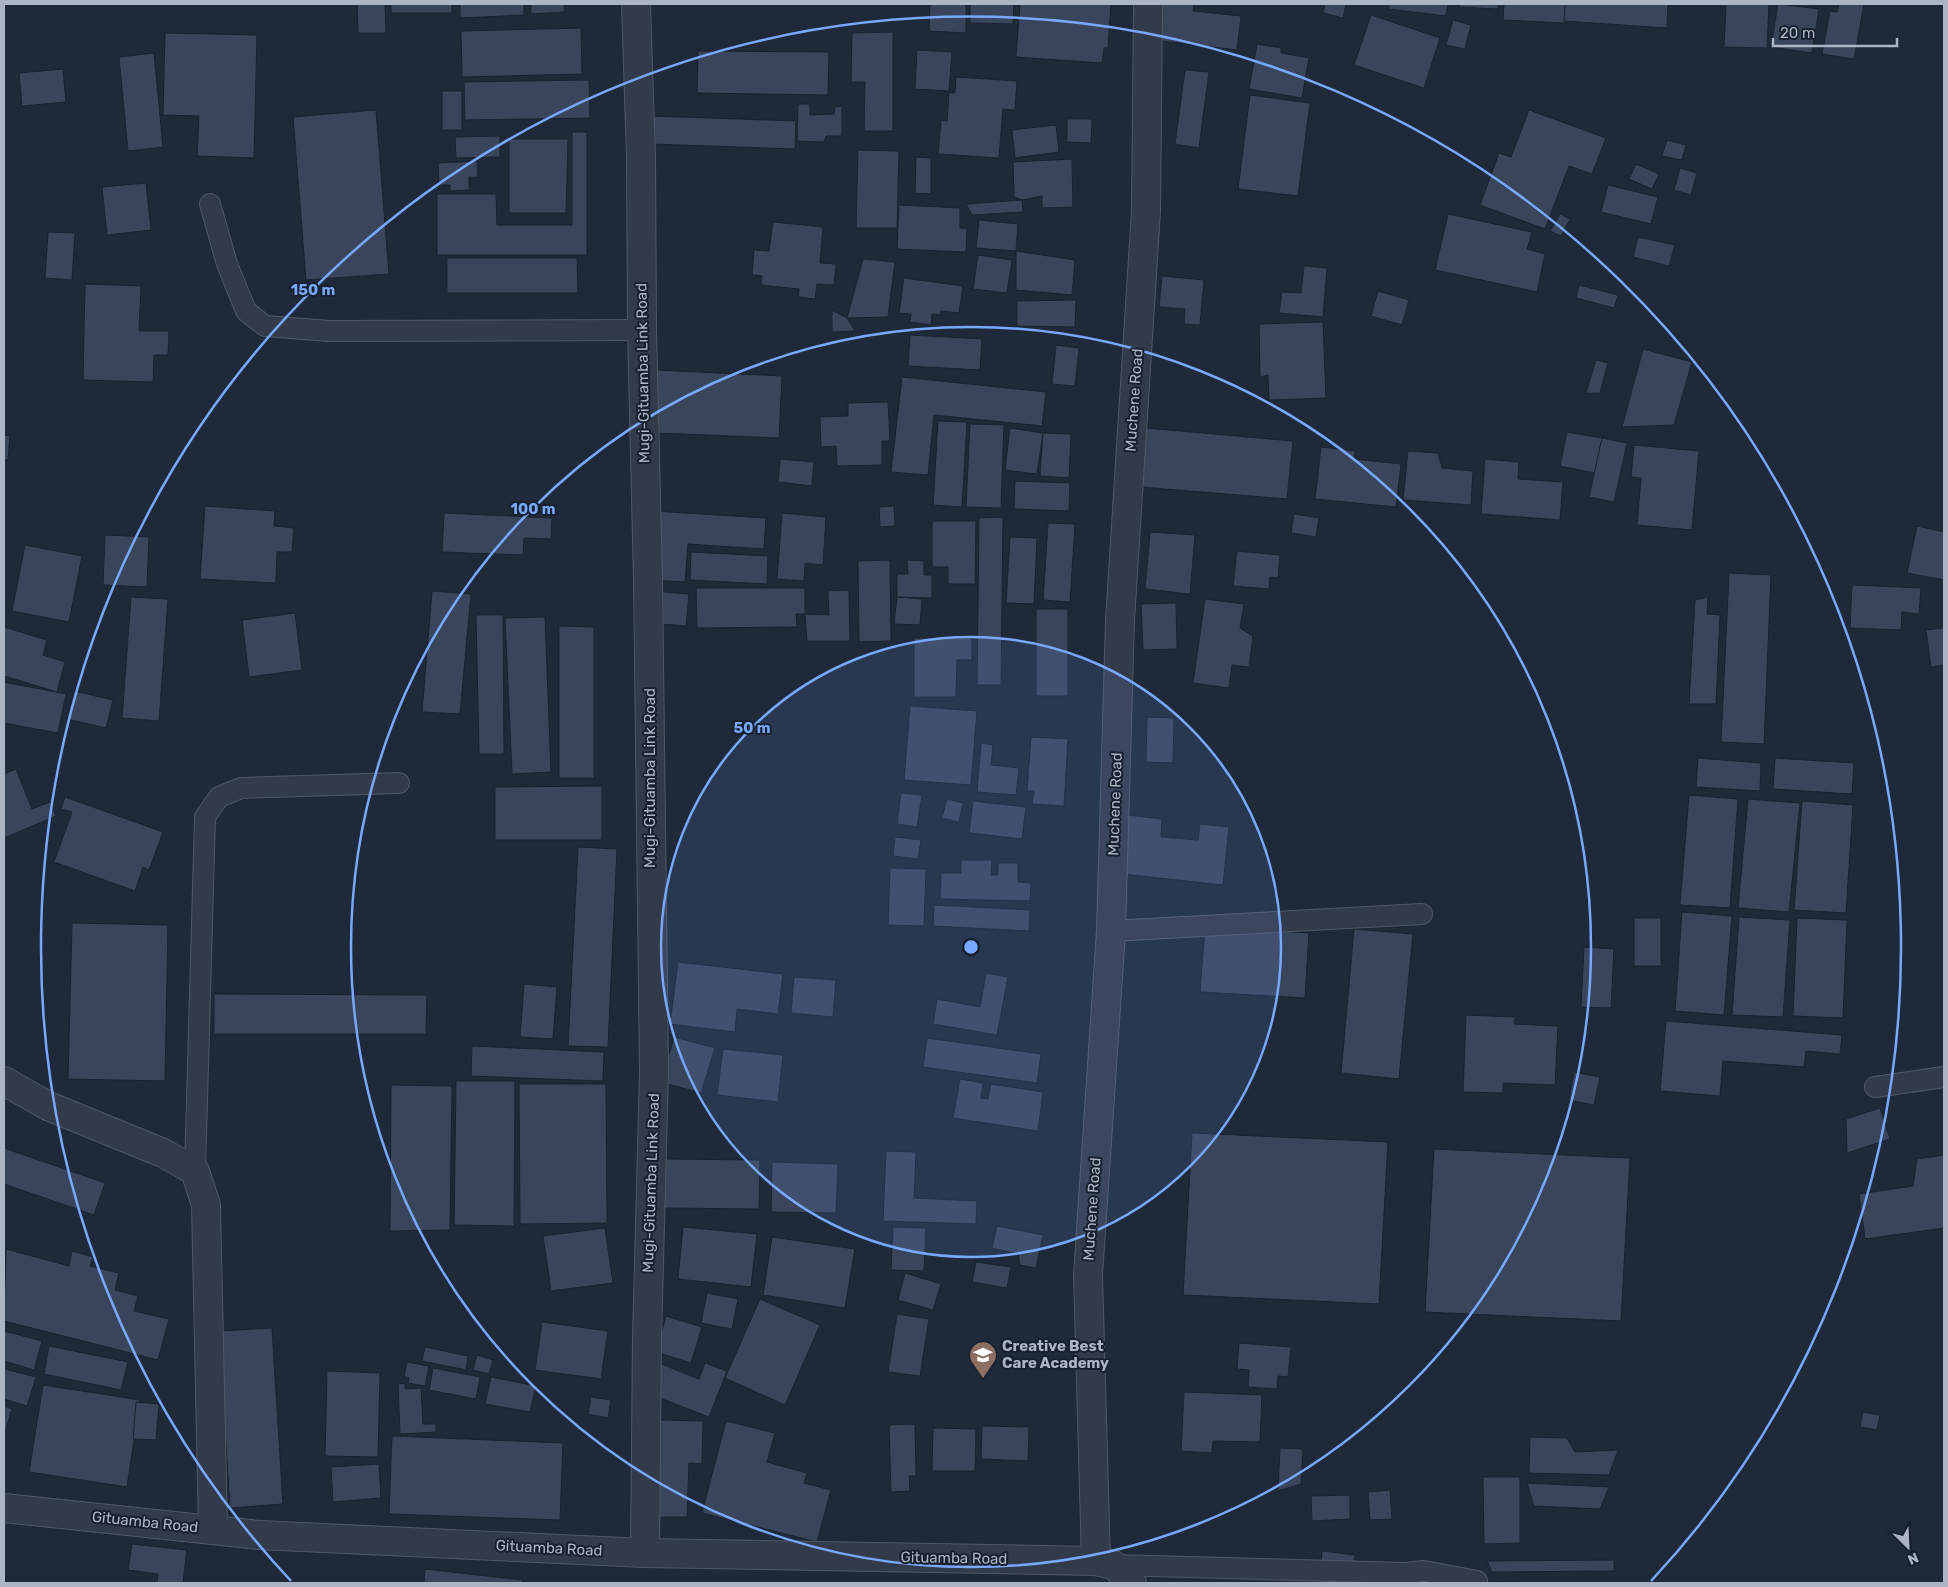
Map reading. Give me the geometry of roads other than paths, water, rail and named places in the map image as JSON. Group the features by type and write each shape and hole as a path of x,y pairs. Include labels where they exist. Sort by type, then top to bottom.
{"street":[{"name":"Mugi-Gituamba Link Road","path":"636,4 641,158 654,1072 647,1339 645,1553"},
{"name":"Muchene Road","path":"1114,1570 1088,1275 1111,931 1120,620 1146,211 1148,4"},
{"path":"4,1082 48,1106 163,1153 195,1171 206,1205 214,1529"},
{"name":"Gituamba Road","path":"4,1508 259,1535 645,1553 1114,1570"}],"lane":[{"path":"210,204 227,264 246,311 265,326 329,331 642,330"},
{"path":"195,1171 205,817 219,797 241,788 399,782"},
{"path":"1111,931 1422,914"},
{"path":"1875,1087 1944,1077"},
{"path":"1114,1570 1404,1573 1424,1571 1477,1582"}],"place":[{"name":"Creative Best Care Academy","path":"983,1379"}]}
